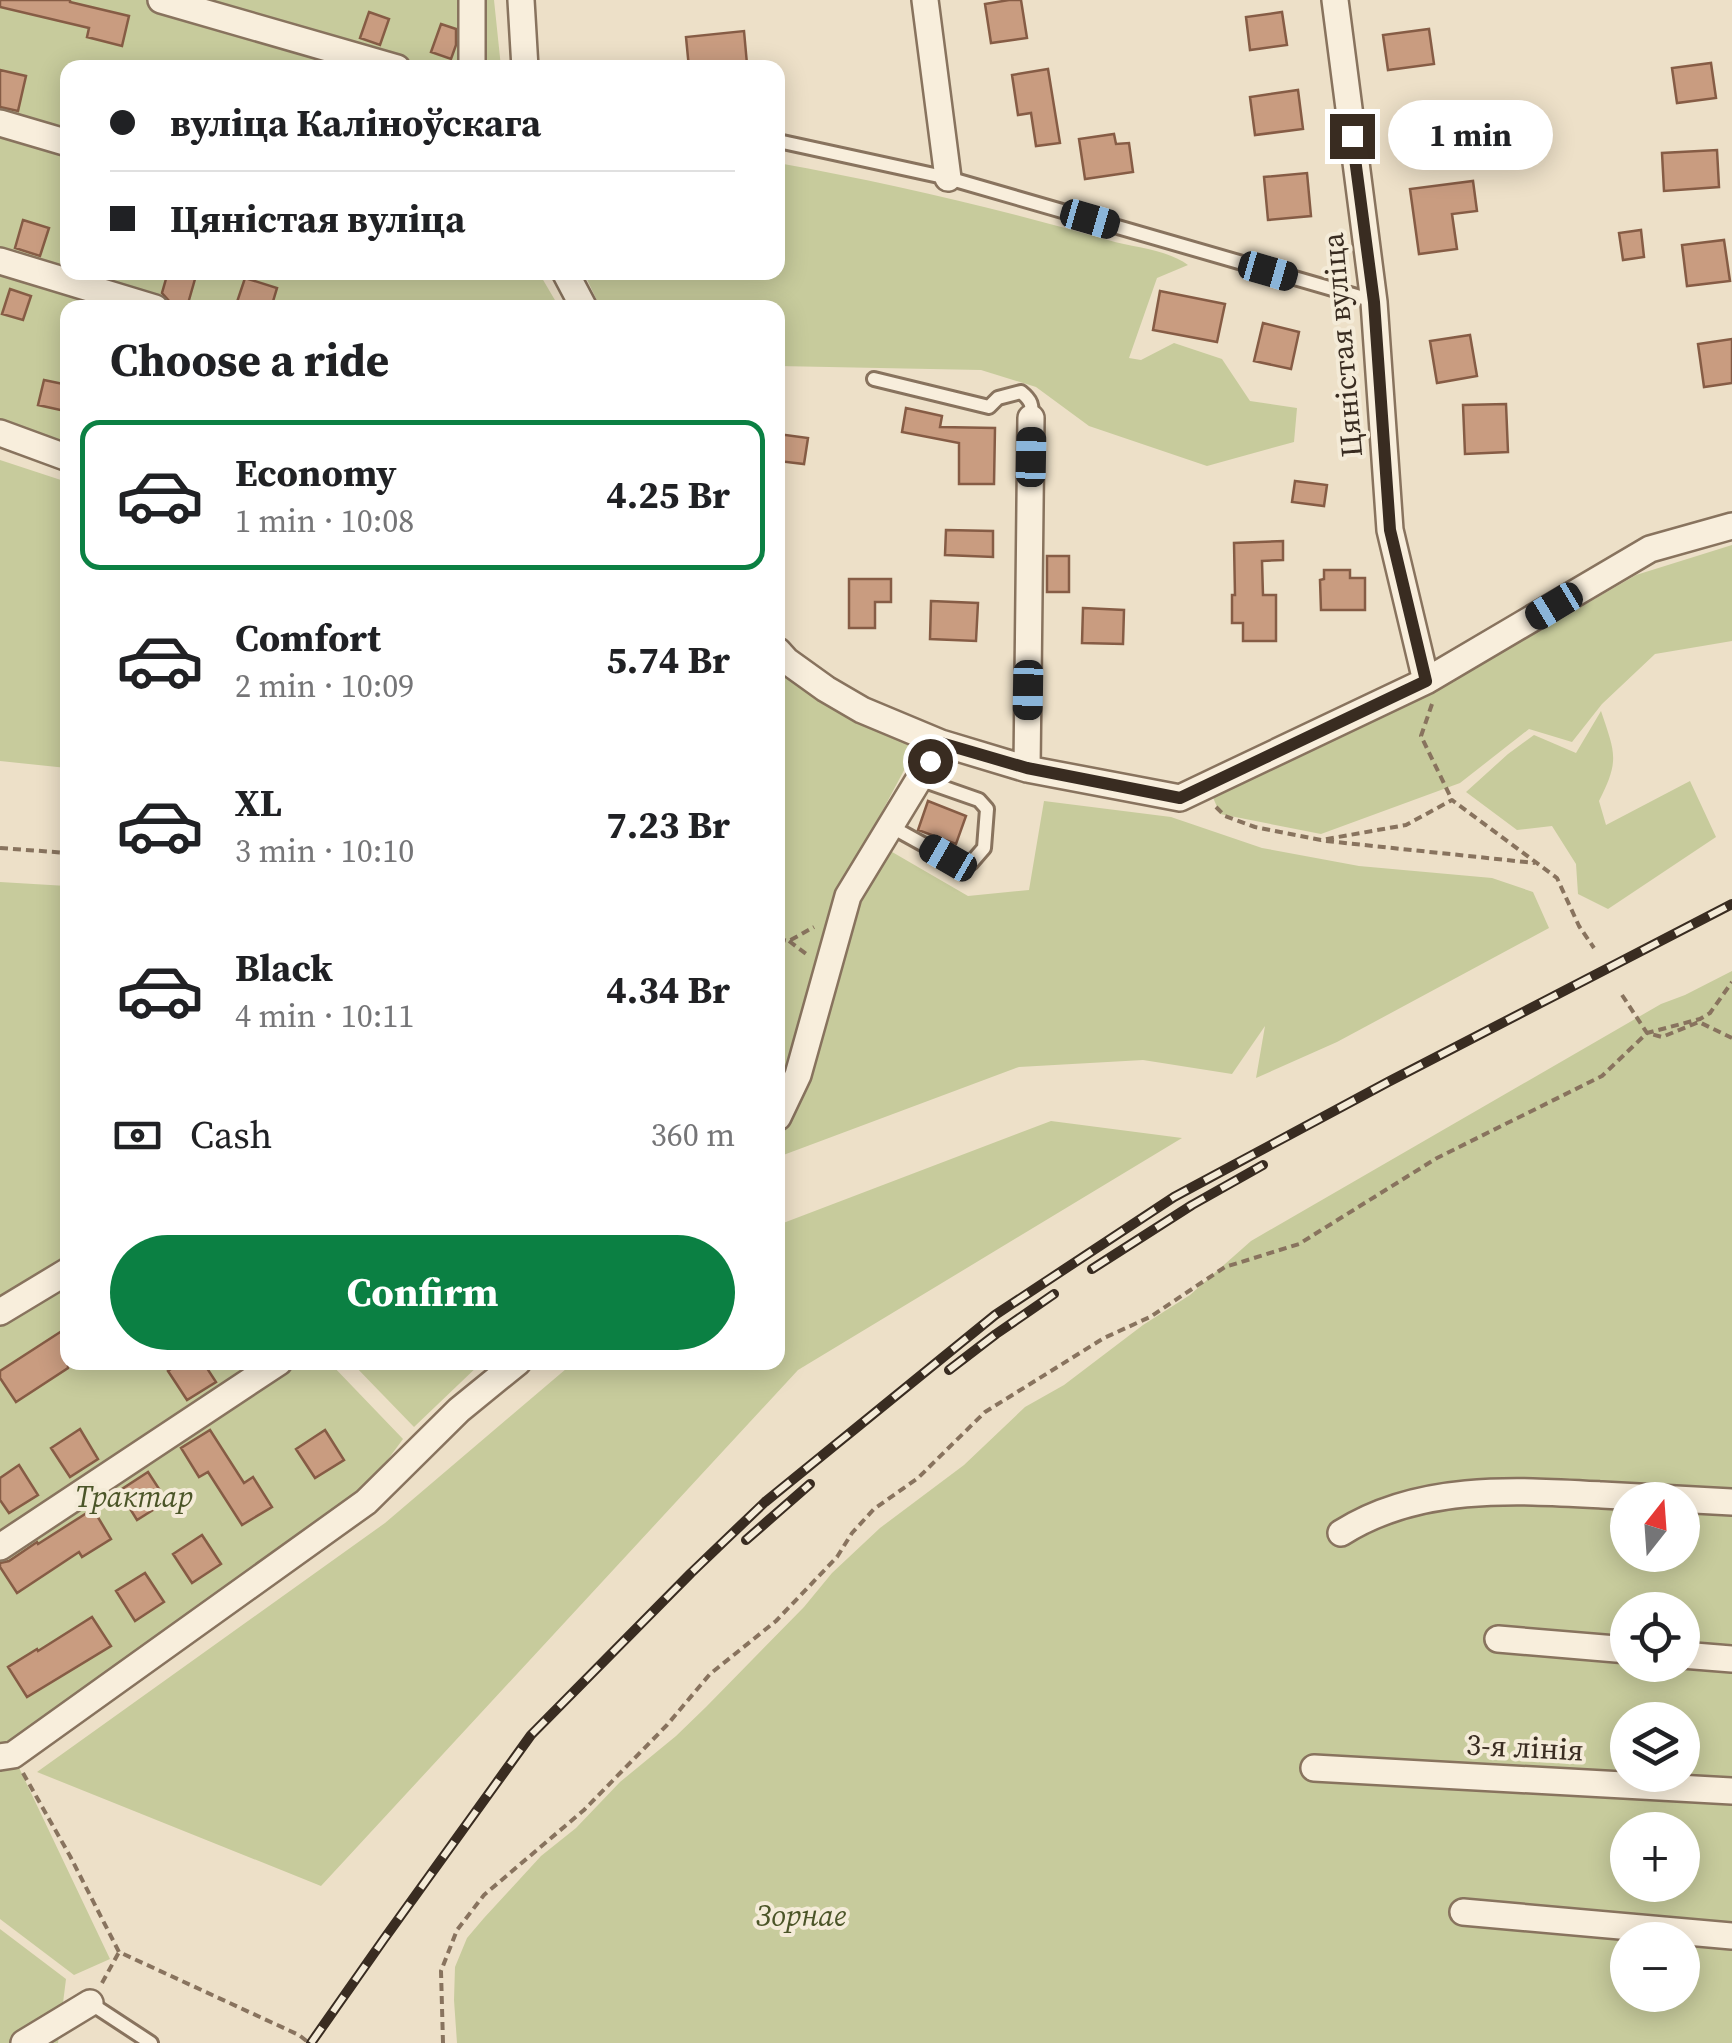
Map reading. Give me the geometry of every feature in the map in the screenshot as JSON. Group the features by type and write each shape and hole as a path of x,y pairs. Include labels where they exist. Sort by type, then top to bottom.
{"street":[{"path":"161,0 369,60"},
{"path":"472,0 472,60"},
{"path":"521,0 525,60"},
{"path":"925,0 948,178"},
{"name":"Цяністая вуліца","path":"1336,0 1374,302 1390,530 1426,681"},
{"path":"0,123 60,140"},
{"path":"0,261 60,279"},
{"path":"63,280 129,300"},
{"path":"1027,768 1032,418"},
{"path":"0,433 60,455"},
{"path":"785,660 850,703 941,743 1027,768 1180,798 1426,681 1650,549 1732,526"},
{"path":"785,1102 798,1075 848,896 941,743"},
{"path":"0,1312 60,1276"},
{"path":"0,1547 267,1370"},
{"path":"6,1756 366,1502 459,1410 508,1370"},
{"path":"1341,1533 1360,1521 1432,1497 1519,1490 1732,1502"},
{"path":"1498,1638 1610,1648"},
{"path":"1700,1656 1732,1659"},
{"name":"3-я лінія","path":"1314,1768 1732,1791"},
{"path":"1464,1912 1732,1936"},
{"path":"24,2043 90,2003"}],"lane":[{"path":"785,143 948,178 1374,302"},
{"path":"874,379 989,407 998,398 1021,392 1033,406 1032,418"},
{"path":"890,826 948,858 971,863 984,848 987,809 979,800 920,778"},
{"path":"90,2003 151,2043"}],"path":[{"path":"1426,681 1434,697 1420,736 1452,800 1558,878 1579,926 1594,948"},
{"path":"1198,790 1225,816 1255,826 1322,840 1539,864"},
{"path":"1322,840 1406,825 1452,800"},
{"path":"0,848 60,852"},
{"path":"443,2043 442,1971 457,1930 484,1895 584,1810 667,1725 710,1674 776,1621 838,1558 852,1533 874,1509 918,1478 985,1412 1104,1338 1150,1317 1226,1267 1299,1244 1437,1158 1602,1076 1647,1034 1710,1014 1732,982"},
{"path":"1622,995 1647,1034 1662,1037 1699,1022 1732,1038"},
{"path":"6,1756 70,1856 119,1952 310,2043"},
{"path":"90,2003 119,1952"}],"green space":[{"path":"0,0 494,0 500,60 60,60 60,280 543,280 555,300 60,300 60,454 0,431"},
{"path":"785,164 861,179 1160,252 1188,265 1157,278 1129,358 1141,360 1174,343 1222,359 1250,401 1297,408 1294,442 1207,466 1089,426 1036,387 981,370 785,366 785,300 597,300 587,280 785,280"},
{"path":"0,460 60,480 60,767 0,761"},
{"path":"1732,545 1732,641 1655,654 1602,704 1572,742 1529,729 1460,783 1321,834 1220,814 1212,795 1429,695 1636,575"},
{"path":"785,674 810,695 918,744 868,838 968,896 1029,890 1044,801 1171,817 1262,848 1359,866 1492,878 1533,892 1549,928 1337,1042 1256,1078 1265,1026 1232,1074 1143,1060 1019,1067 785,1154"},
{"path":"1601,711 1613,756 1610,776 1599,801 1606,825 1690,781 1716,837 1608,909 1578,894 1576,864 1552,826 1517,830 1466,792 1534,735 1576,753"},
{"path":"0,882 60,886 60,1266 0,1303"},
{"name":"Зорнае","path":"1732,971 1732,2043 457,2043 455,1967 467,1938 541,1856 706,1707 832,1573 880,1528 964,1465 1025,1407 1064,1385 1190,1295 1251,1241 1661,1004"},
{"path":"1051,1121 1182,1138 798,1370 321,1886 37,1772 385,1523 565,1370 785,1370 785,1222"},
{"name":"Трактар","path":"60,1285 60,1370 337,1370 403,1439 361,1496 0,1751 0,1322"},
{"path":"359,1370 474,1370 414,1427"},
{"path":"13,1755 110,1959 74,1975 0,1919 0,1757"},
{"path":"0,1929 66,1979 58,2043 0,2043"}],"building":[{"path":"0,0 70,0 129,16 122,46 87,37 89,28 0,7"},
{"path":"1021,0 1027,38 991,43 985,4"},
{"path":"369,12 389,19 380,45 360,38"},
{"path":"1282,12 1287,45 1250,50 1246,17"},
{"path":"441,24 456,29 451,59 431,52"},
{"path":"1429,29 1434,64 1388,70 1383,35"},
{"path":"744,31 747,60 688,60 686,37"},
{"path":"1711,63 1716,98 1677,103 1672,68"},
{"path":"1048,69 1060,143 1036,146 1031,113 1018,115 1012,75"},
{"path":"0,70 26,76 18,111 0,107"},
{"path":"1298,90 1303,129 1255,135 1250,97"},
{"path":"1114,134 1116,144 1129,143 1133,172 1085,179 1079,139"},
{"path":"1717,150 1719,187 1664,191 1662,153"},
{"path":"1307,173 1311,216 1268,220 1264,177"},
{"path":"1473,181 1477,211 1452,214 1457,249 1419,254 1410,189"},
{"path":"23,220 49,228 40,256 15,248"},
{"path":"1641,230 1644,257 1623,260 1619,233"},
{"path":"1724,240 1730,281 1687,286 1682,245"},
{"path":"166,280 195,280 189,300 168,300 162,293"},
{"path":"244,280 277,288 273,300 238,300"},
{"path":"10,289 31,296 23,320 2,314"},
{"path":"1160,291 1225,304 1217,342 1153,330"},
{"path":"1263,323 1299,332 1291,369 1254,361"},
{"path":"1470,335 1477,376 1437,383 1430,341"},
{"path":"1732,339 1732,383 1704,387 1698,344"},
{"path":"44,380 60,383 60,410 38,405"},
{"path":"1506,404 1508,452 1465,454 1463,405"},
{"path":"906,408 942,416 940,427 995,428 994,484 959,484 959,443 902,432"},
{"path":"785,435 808,438 804,464 785,462"},
{"path":"1295,481 1327,485 1324,506 1292,502"},
{"path":"946,530 993,531 993,557 945,555"},
{"path":"1283,541 1283,560 1262,561 1263,595 1276,595 1276,641 1243,641 1243,623 1232,623 1234,543"},
{"path":"1047,556 1069,556 1069,592 1047,592"},
{"path":"1324,570 1350,570 1350,578 1365,578 1365,610 1321,610 1320,580 1324,579"},
{"path":"849,579 891,579 891,602 875,602 875,628 849,628"},
{"path":"931,601 978,603 976,641 930,639"},
{"path":"1083,608 1124,610 1123,644 1082,643"},
{"path":"928,801 966,816 956,844 918,830"},
{"path":"60,1332 60,1370 65,1370 16,1402 0,1378 0,1371"},
{"path":"208,1370 216,1382 187,1400 168,1371"},
{"path":"80,1429 98,1459 70,1477 51,1448"},
{"path":"210,1430 244,1483 253,1477 272,1507 242,1525 208,1472 199,1477 181,1448"},
{"path":"325,1430 344,1460 315,1478 296,1449"},
{"path":"19,1465 38,1495 9,1513 0,1500 0,1478"},
{"path":"148,1472 167,1501 137,1520 119,1491"},
{"path":"93,1509 111,1539 82,1557 79,1552 17,1593 0,1563"},
{"path":"202,1535 221,1564 192,1583 173,1554"},
{"path":"145,1573 164,1602 135,1621 116,1591"},
{"path":"92,1617 111,1646 27,1697 8,1667"}],"railway":[{"path":"311,2043 531,1735 765,1502 995,1315 1174,1197 1732,904"},
{"path":"1092,1269 1263,1165"},
{"path":"949,1370 1054,1294"},
{"path":"746,1540 810,1484"}],"route":[{"path":"930,761 941,743 1027,768 1180,798 1426,681 1390,530 1374,302 1352,136"}]}
